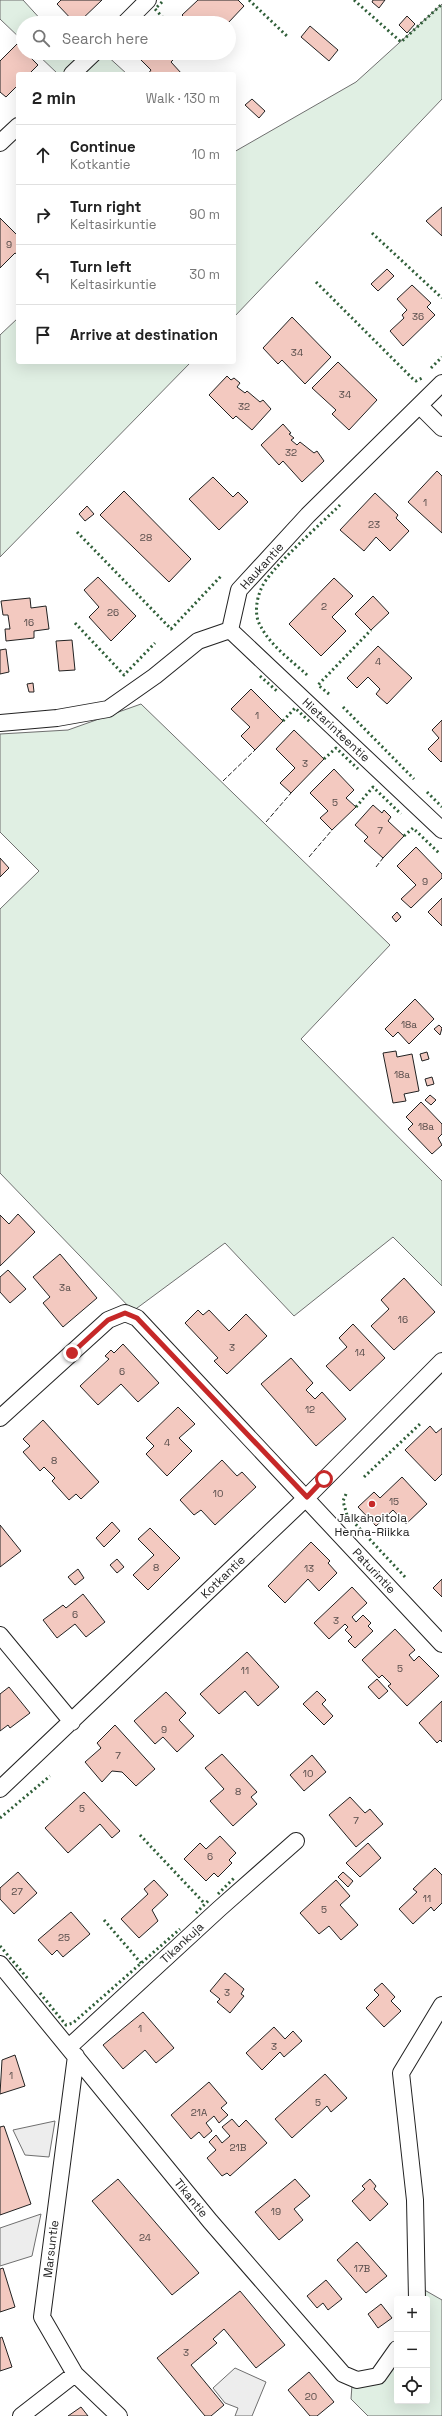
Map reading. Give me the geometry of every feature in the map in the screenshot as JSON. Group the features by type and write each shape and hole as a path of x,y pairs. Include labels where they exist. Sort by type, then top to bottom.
{"street":[{"path":"131,16 148,0"},
{"path":"74,72 87,60"},
{"path":"0,143 16,128"},
{"name":"Haukantie","path":"230,630 239,590 308,516 442,383"},
{"path":"420,406 442,428"},
{"path":"0,723 57,718 108,708 155,676 198,641 230,630"},
{"name":"Hietarinteentie","path":"230,630 442,830"},
{"name":"Paturintie","path":"0,1418 108,1320 125,1313 137,1318 307,1497 442,1644"},
{"name":"Kotkantie","path":"0,1789 307,1497 442,1361"},
{"path":"0,1635 72,1722"},
{"name":"Tikankuja","path":"73,2051 222,1906 296,1841"},
{"name":"Tikantie","path":"0,1964 73,2051 210,2221 343,2374 357,2380 378,2376 394,2353"},
{"path":"417,2296 415,2200 401,2073 442,2005"},
{"name":"Marsuntie","path":"73,2051 42,2317 75,2374 119,2416"},
{"path":"21,2416 75,2374"}],"green space":[{"path":"0,0 23,0 38,16 16,16 16,34 0,19"},
{"path":"442,4 442,99 236,315 236,151 356,82"},
{"path":"43,60 112,60 125,72 56,72"},
{"path":"16,320 16,364 189,364 0,557 0,335"},
{"path":"141,704 390,945 301,1039 442,1181 442,1286 393,1237 294,1316 225,1243 133,1311 0,1173 0,909 39,871 0,832 0,734 68,730"},
{"path":"421,2288 442,2300 442,2416 368,2416 351,2399 352,2385 394,2361 394,2404 430,2404 430,2296 421,2296"}],"shaded area":[{"path":"55,2121 49,2157 25,2155 13,2130"},
{"path":"41,2214 32,2256 0,2266 0,2228"},
{"path":"235,2368 266,2382 252,2416 235,2416 238,2408 225,2403 213,2388"}],"building":[{"path":"61,0 102,0 85,16 68,16 57,4"},
{"path":"198,0 238,0 244,6 235,16 182,15"},
{"path":"373,0 385,0 379,8 372,2"},
{"path":"407,16 415,24 407,33 399,25"},
{"path":"310,26 338,50 329,61 301,37"},
{"path":"16,45 16,60 33,60 38,65 31,72 16,72 16,87 6,97 0,92 0,61"},
{"path":"141,60 173,60 171,62 180,72 150,72 151,70"},
{"path":"252,99 265,111 259,118 245,105"},
{"path":"442,207 442,236 426,221"},
{"path":"0,218 16,234 16,254 0,268"},
{"path":"387,269 394,276 378,291 371,284"},
{"path":"412,285 431,303 427,307 435,315 403,346 390,331 404,318 402,315 407,310 397,299"},
{"path":"292,317 331,357 305,384 282,360 278,364 263,348"},
{"path":"338,362 377,400 349,430 332,414 336,410 312,388"},
{"path":"227,376 231,380 234,378 240,383 237,387 245,393 247,391 260,402 263,400 271,409 252,430 236,416 233,419 209,395"},
{"path":"283,424 291,433 289,434 294,438 291,440 297,445 300,442 314,453 317,451 324,461 302,482 283,461 279,465 261,445"},
{"path":"437,471 442,476 442,533 408,502"},
{"path":"213,477 233,497 238,492 248,502 219,530 189,499"},
{"path":"124,491 191,559 169,582 100,515"},
{"path":"375,493 398,515 396,518 409,531 390,551 376,537 364,551 340,530"},
{"path":"87,506 94,514 85,521 79,514"},
{"path":"98,577 136,616 111,641 89,617 99,607 84,590"},
{"path":"334,578 353,596 332,617 346,631 321,656 289,624"},
{"path":"373,596 389,613 371,630 355,614"},
{"path":"30,598 31,608 46,606 49,629 34,631 34,638 6,641 5,629 10,629 8,615 3,615 1,601"},
{"path":"72,640 75,670 59,671 56,641"},
{"path":"378,646 412,678 387,704 376,694 380,689 368,677 357,688 347,678"},
{"path":"6,649 9,672 0,674 0,650"},
{"path":"33,683 34,692 29,692 27,684"},
{"path":"251,689 283,721 255,750 241,736 250,727 231,709"},
{"path":"442,720 441,762 428,749 439,738 432,730"},
{"path":"294,730 324,759 291,793 280,783 295,768 276,749"},
{"path":"334,769 354,790 346,798 356,807 332,830 320,818 328,811 310,793"},
{"path":"373,805 382,813 384,810 391,817 388,821 404,836 383,858 364,841 368,837 355,825"},
{"path":"416,847 442,874 442,878 411,908 401,899 416,885 397,866"},
{"path":"0,858 9,868 0,877"},
{"path":"442,898 442,926 428,912"},
{"path":"397,912 401,917 396,922 392,917"},
{"path":"415,999 434,1019 409,1044 398,1032 393,1037 385,1029"},
{"path":"439,1025 442,1028 440,1035 434,1029"},
{"path":"396,1051 397,1057 412,1054 419,1091 404,1094 406,1101 393,1103 383,1053"},
{"path":"427,1052 429,1059 422,1061 420,1054"},
{"path":"432,1077 434,1084 427,1086 425,1079"},
{"path":"430,1095 436,1100 431,1105 425,1100"},
{"path":"421,1102 442,1124 442,1134 438,1138 442,1145 432,1154 408,1129 413,1124 406,1117"},
{"path":"18,1214 35,1232 0,1266 0,1215 9,1224"},
{"path":"60,1254 97,1298 63,1327 43,1303 50,1297 33,1277"},
{"path":"8,1270 26,1289 10,1303 0,1292 0,1277"},
{"path":"404,1278 435,1312 394,1350 371,1326 389,1309 381,1300"},
{"path":"198,1310 203,1315 209,1310 229,1331 246,1314 267,1336 227,1374 214,1361 218,1358 185,1323"},
{"path":"353,1324 385,1358 350,1391 326,1366 347,1347 339,1338"},
{"path":"123,1344 159,1383 138,1402 121,1384 98,1405 80,1386 109,1359 105,1356 111,1350 114,1353"},
{"path":"291,1358 313,1383 306,1390 315,1399 322,1392 346,1419 316,1446 261,1384"},
{"path":"178,1407 195,1424 179,1438 192,1451 167,1476 146,1454 154,1446 146,1438"},
{"path":"43,1420 99,1482 81,1499 76,1494 69,1500 52,1481 55,1478 44,1467 40,1471 23,1452 30,1446 23,1439"},
{"path":"430,1426 436,1433 442,1428 442,1474 435,1481 405,1450"},
{"path":"222,1460 237,1476 242,1472 256,1487 215,1525 201,1510 194,1515 180,1500"},
{"path":"402,1477 427,1504 406,1524 393,1510 376,1526 358,1507 374,1492 380,1498"},
{"path":"112,1522 120,1531 104,1547 96,1538"},
{"path":"0,1525 21,1551 0,1567"},
{"path":"150,1528 180,1558 148,1590 133,1575 154,1555 138,1539"},
{"path":"311,1542 330,1561 328,1563 337,1573 319,1591 308,1579 285,1603 268,1586"},
{"path":"117,1559 124,1567 117,1573 110,1565"},
{"path":"78,1569 84,1578 75,1585 68,1577"},
{"path":"442,1579 442,1597 433,1588"},
{"path":"352,1587 367,1603 352,1617 356,1622 363,1615 371,1623 368,1626 373,1631 355,1648 348,1641 352,1637 345,1630 348,1627 345,1624 329,1639 314,1623"},
{"path":"83,1594 105,1622 86,1637 75,1624 57,1638 43,1620 63,1605 66,1608"},
{"path":"395,1629 415,1650 409,1655 414,1661 419,1656 439,1676 407,1706 388,1686 391,1684 382,1675 379,1678 362,1660"},
{"path":"247,1652 279,1687 258,1706 245,1691 219,1714 200,1694"},
{"path":"377,1679 388,1691 379,1699 368,1687"},
{"path":"9,1687 30,1713 10,1728 8,1725 0,1731 0,1694"},
{"path":"317,1691 326,1700 322,1704 333,1716 324,1725 303,1704"},
{"path":"166,1692 186,1713 179,1720 194,1736 177,1752 163,1737 155,1744 134,1721"},
{"path":"442,1701 442,1742 440,1740 437,1743 419,1723"},
{"path":"115,1725 155,1769 136,1786 122,1772 112,1771 102,1782 85,1762 101,1748 97,1743"},
{"path":"222,1754 257,1792 251,1797 257,1804 233,1826 210,1801 224,1789 205,1768"},
{"path":"312,1755 326,1772 304,1791 290,1775"},
{"path":"84,1792 120,1831 112,1838 100,1824 68,1853 45,1828"},
{"path":"350,1797 365,1813 370,1809 383,1824 356,1847 329,1815"},
{"path":"220,1836 236,1853 229,1860 232,1863 218,1877 214,1873 206,1881 184,1859 200,1843 206,1849"},
{"path":"368,1843 381,1858 360,1877 346,1863"},
{"path":"435,1868 442,1875 442,1903 434,1911 431,1907 413,1924 399,1909 417,1892 413,1889"},
{"path":"18,1872 37,1893 14,1914 0,1899 0,1888"},
{"path":"343,1872 353,1881 348,1887 338,1877"},
{"path":"154,1880 168,1895 152,1910 158,1921 139,1938 121,1919 148,1894 144,1889"},
{"path":"336,1880 350,1896 340,1905 358,1925 341,1940 329,1926 319,1934 300,1913"},
{"path":"71,1912 90,1934 63,1957 57,1950 52,1955 38,1940"},
{"path":"225,1973 244,1989 241,1994 244,1996 230,2013 217,2002 220,1999 210,1991"},
{"path":"382,1983 395,1997 391,2001 401,2011 384,2027 366,2008 379,1995 374,1990"},
{"path":"143,2012 174,2048 156,2063 145,2050 123,2069 103,2045"},
{"path":"274,2027 285,2039 293,2031 302,2041 284,2057 280,2052 262,2070 246,2053"},
{"path":"15,2055 25,2086 0,2094 2,2060"},
{"path":"325,2074 347,2098 331,2112 327,2106 292,2138 275,2119"},
{"path":"209,2082 227,2103 221,2108 228,2115 219,2123 214,2116 206,2123 212,2131 204,2138 199,2132 191,2139 171,2115"},
{"path":"232,2119 239,2127 246,2120 267,2143 230,2176 227,2173 222,2176 207,2158 216,2150 209,2142 216,2135 222,2143 230,2136 222,2127"},
{"path":"4,2126 31,2204 0,2215 0,2127"},
{"path":"118,2179 199,2273 172,2295 92,2201"},
{"path":"295,2179 310,2196 294,2209 303,2220 279,2240 255,2212"},
{"path":"370,2179 376,2186 374,2189 388,2204 370,2221 352,2201 365,2189 362,2186"},
{"path":"357,2242 387,2276 366,2293 337,2260"},
{"path":"3,2268 15,2307 0,2312 0,2269"},
{"path":"326,2280 342,2299 328,2310 323,2303 317,2308 307,2296"},
{"path":"240,2291 285,2345 256,2368 224,2329 213,2339 217,2343 191,2365 224,2405 211,2416 205,2416 157,2358"},
{"path":"381,2304 392,2318 378,2328 368,2314"},
{"path":"2,2337 12,2367 0,2371 0,2338"},
{"path":"309,2372 334,2402 317,2416 310,2416 288,2390"},
{"path":"81,2407 88,2416 68,2416"}],"hedge":[{"path":"249,0 288,37"},
{"path":"354,0 401,42 442,4"},
{"path":"162,2 155,9 162,16"},
{"path":"372,233 442,298"},
{"path":"316,282 413,379 416,381 424,377"},
{"path":"431,368 442,357"},
{"path":"307,675 270,641 259,623 256,608 261,589 274,570 340,505"},
{"path":"77,532 171,629 222,575"},
{"path":"75,623 124,675 155,643"},
{"path":"329,694 318,685 371,630"},
{"path":"260,676 278,692"},
{"path":"343,707 414,779"},
{"path":"283,721 295,708 310,722"},
{"path":"324,759 336,748 358,769"},
{"path":"356,807 373,787 401,814"},
{"path":"427,792 442,807"},
{"path":"404,836 413,828 440,854"},
{"path":"364,1477 421,1423"},
{"path":"346,1494 343,1501 347,1515 406,1578"},
{"path":"0,1818 50,1776"},
{"path":"140,1835 205,1904"},
{"path":"218,1894 235,1877"},
{"path":"196,1913 208,1901"},
{"path":"104,1920 141,1963"},
{"path":"40,1993 66,2025 73,2023 180,1929"},
{"path":"0,1946 29,1980"}],"fence":[{"path":"223,781 255,750"},
{"path":"266,822 291,793"},
{"path":"309,857 332,830"},
{"path":"376,867 383,858"}],"place":[{"name":"Jalkahoitola Henna-Riikka","path":"372,1504"}],"route":[{"path":"72,1353 108,1320 125,1313 137,1318 307,1497 324,1479"}]}
